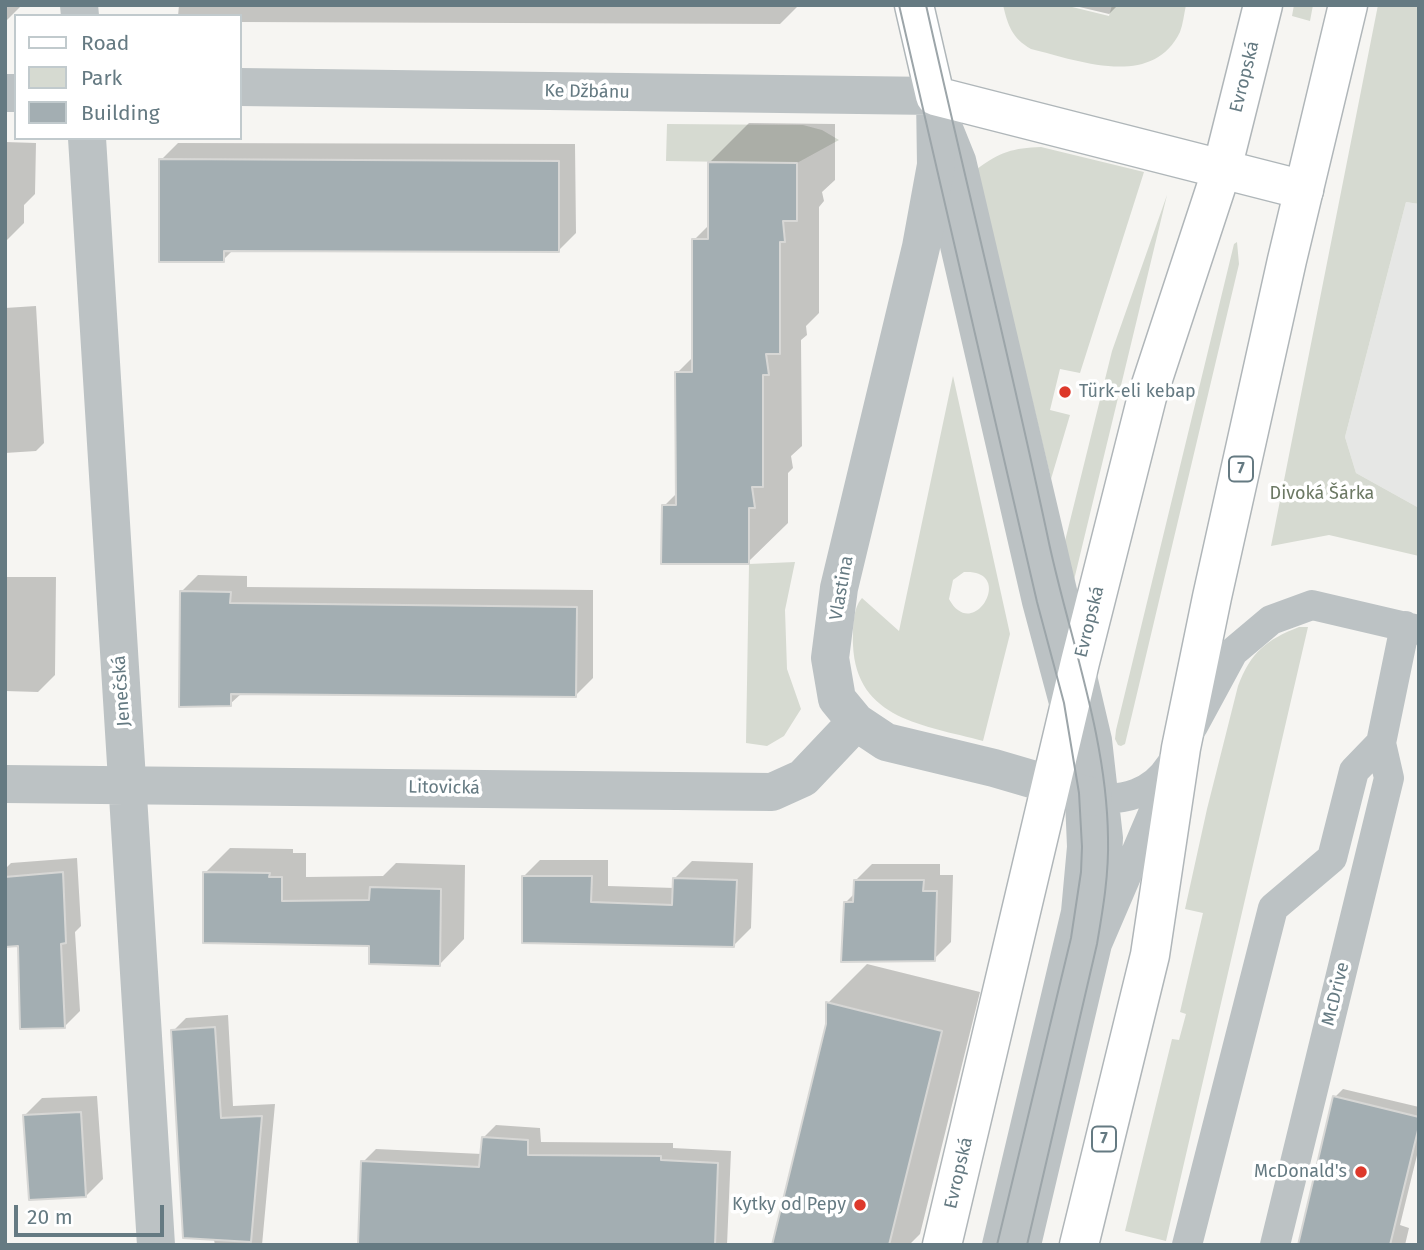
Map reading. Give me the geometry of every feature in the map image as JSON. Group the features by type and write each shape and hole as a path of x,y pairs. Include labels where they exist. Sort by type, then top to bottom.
{"main road":[{"name":"Vlastina","path":"914,5 935,96"},
{"name":"Evropská","path":"942,1245 1082,793 1067,720 1080,662 1151,384 1222,169 1263,5"},
{"name":"7","path":"1079,1245 1150,955 1181,748 1215,584 1348,5"},
{"path":"935,96 1304,190"}],"street":[{"name":"Ke Džbánu","path":"242,87 935,96"},
{"name":"Vlastina","path":"935,96 936,165 921,247 839,588 830,659 837,699 856,722 886,742 1082,793"},
{"name":"Jenečská","path":"87,140 156,1245"},
{"name":"Litovická","path":"5,783 772,792 803,778 856,722"}],"lane":[{"path":"935,96 961,160 1034,464 1050,546 1080,662 1082,847 1073,925 997,1245"},
{"path":"936,165 1067,720"},
{"path":"1097,944 1181,748 1233,652 1271,620 1312,605 1412,628 1381,743 1354,771 1332,858 1273,908 1187,1245"},
{"name":"McDrive","path":"1275,1245 1389,778 1381,743"},
{"name":"Vlastina","path":"1082,793 1130,796 1153,785 1165,774 1181,748"},
{"path":"1026,1245 1097,944 1105,896 1108,838 1082,793"}],"shaded area":[{"path":"1406,202 1419,204 1419,508 1356,473 1345,437"}],"green space":[{"path":"1003,5 1064,5 1109,16 1112,5 1186,5 1180,32 1167,50 1151,61 1133,66 1112,66 1091,64 1031,49 1012,31"},
{"path":"1294,5 1313,5 1310,21 1292,16"},
{"name":"Divoká Šárka","path":"1378,5 1419,5 1419,204 1406,202 1345,437 1356,473 1419,508 1419,556 1329,535 1271,546"},
{"path":"667,124 803,125 822,130 839,140 797,163 666,161"},
{"path":"1041,147 1144,172 1080,373 1060,369 1050,410 1070,415 1051,479 977,169 1007,152"},
{"path":"1167,195 1074,580 1065,541 1112,351"},
{"path":"1237,242 1239,264 1125,744 1121,746 1115,739 1116,730 1234,244"},
{"path":"953,376 1010,634 983,741 939,730 897,715 880,704 866,689 857,670 853,645 855,614 862,598 899,631","holes":["964,572 980,574 987,581 989,591 985,601 978,609 969,613 959,611 949,599 953,580"]},
{"path":"795,562 785,610 787,669 801,709 784,736 767,746 746,743 749,564"},
{"path":"1299,627 1308,627 1166,1241 1125,1231 1172,1039 1179,1040 1186,1014 1180,1012 1203,913 1185,909 1238,686 1248,664 1261,649 1277,637"}],"building":[{"path":"159,159 559,161 559,252 224,251 224,262 159,262"},
{"path":"708,162 797,163 797,221 783,221 785,242 780,242 780,354 766,354 769,375 763,375 763,487 752,487 755,508 749,508 749,564 661,564 662,505 676,505 675,372 692,372 692,239 708,239"},
{"path":"180,591 231,592 230,603 577,607 576,697 231,694 231,706 179,707"},
{"path":"63,872 66,943 61,944 65,1028 20,1029 18,946 5,947 5,877"},
{"path":"203,872 270,873 269,877 282,877 282,901 369,900 370,887 441,889 440,966 369,964 369,946 203,943"},
{"path":"522,876 592,876 591,902 672,905 673,878 737,880 734,947 522,943"},
{"path":"854,880 924,880 923,891 937,891 935,961 841,962 844,902 853,902"},
{"path":"826,1002 942,1031 889,1245 772,1245 826,1024"},
{"path":"215,1027 221,1118 262,1116 251,1242 183,1238 171,1030"},
{"name":"McDonald's","path":"1333,1096 1419,1117 1390,1245 1298,1245"},
{"path":"81,1112 86,1197 29,1200 23,1115"},
{"path":"482,1137 528,1140 528,1155 661,1156 661,1160 718,1163 715,1245 358,1245 361,1161 479,1167"}],"tram line":[{"path":"899,5 1037,602 1064,703 1079,793 1081,872 1071,938 997,1245"},
{"path":"926,5 1049,543 1086,689 1106,800 1108,865 1097,944 1027,1245"}],"place":[{"name":"Türk-eli kebap","path":"1065,392"},
{"name":"McDonald's","path":"1361,1172"},
{"name":"Kytky od Pepy","path":"860,1205"}]}
